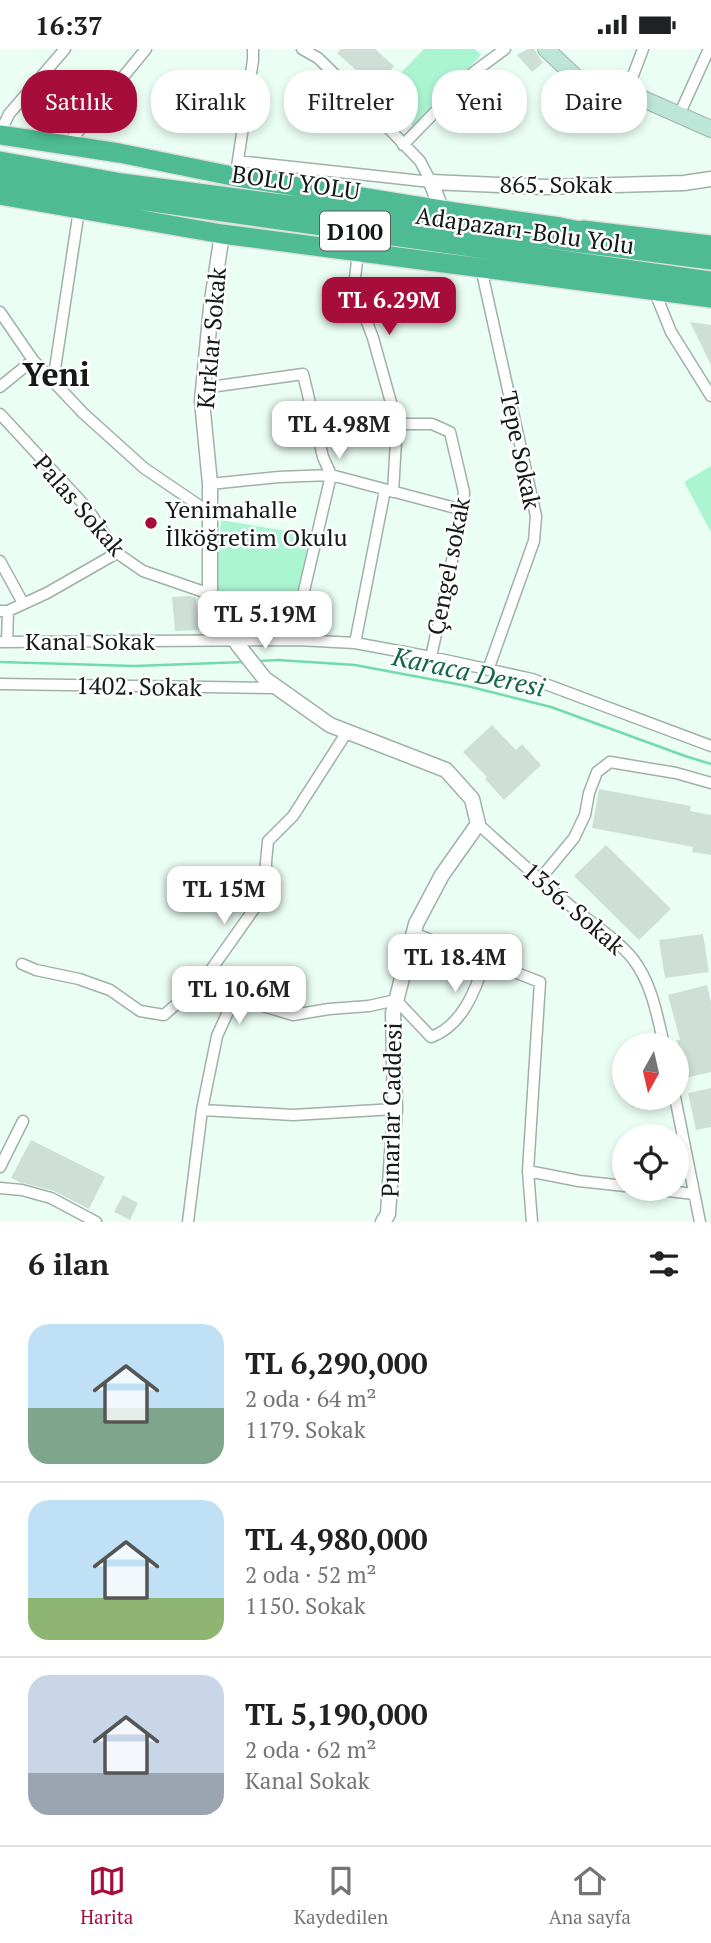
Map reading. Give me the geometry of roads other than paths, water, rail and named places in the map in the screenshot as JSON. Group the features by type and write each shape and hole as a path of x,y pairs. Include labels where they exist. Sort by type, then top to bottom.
{"highway":[{"path":"0,134 237,169 442,211 581,231 708,255"},
{"name":"BOLU YOLU","path":"0,162 135,185 708,255"},
{"name":"Adapazarı-Bolu Yolu","path":"0,179 701,280"},
{"path":"0,195 222,234 711,298"},
{"path":"555,278 701,280"}],"main road":[{"path":"546,49 568,70"},
{"path":"647,101 711,129"}],"street":[{"path":"0,134 9,114 65,49"},
{"path":"66,145 146,49"},
{"path":"253,49 237,169 431,182"},
{"path":"302,49 318,58 420,161 442,211"},
{"path":"403,145 474,72 505,49"},
{"path":"635,70 643,49"},
{"path":"679,115 709,49"},
{"name":"865. Sokak","path":"431,182 545,187 684,183 711,179"},
{"path":"53,382 79,210"},
{"name":"Kırklar Sokak","path":"222,234 211,307 202,401 209,484 210,594 237,643 265,678 278,688"},
{"path":"355,643 389,491 397,424 373,338 354,288 358,252"},
{"name":"Tepe Sokak","path":"481,268 536,516 534,541 488,670"},
{"path":"654,290 671,332 710,392"},
{"path":"0,313 33,360 83,414 145,468 210,513"},
{"path":"0,387 33,360"},
{"path":"203,388 303,374 323,457 331,475 304,591 298,640"},
{"name":"Palas Sokak","path":"0,414 87,508 117,553 142,571 210,594"},
{"name":"Çengel sokak","path":"397,424 432,423 450,432 464,492 463,510 430,656"},
{"path":"209,484 331,475 463,510"},
{"path":"3,642 4,611 47,593 117,553"},
{"path":"0,561 23,603"},
{"name":"Kanal Sokak","path":"3,642 237,643 298,640 355,643 430,656 532,680 711,746"},
{"name":"1402. Sokak","path":"0,684 278,688"},
{"path":"278,688 330,725 446,770 472,799 478,824"},
{"path":"22,964 36,970 79,979 110,990 140,1011 163,1014 208,974 266,892 268,841 293,816 347,732"},
{"path":"540,879 574,838 597,772 610,762 676,773 711,783"},
{"name":"1356. Sokak","path":"478,824 633,959 648,985 661,1033"},
{"name":"Pınarlar Caddesi","path":"383,1222 388,1214 396,1109 393,1013 396,1000 416,924 442,876 478,824"},
{"path":"413,933 540,982 528,1171 532,1222"},
{"path":"188,1222 202,1110 217,1036 232,1003 253,1003 293,1015 396,1000 431,1037 443,1033 464,1011 478,983 485,960"},
{"path":"202,1110 293,1115 396,1109"},
{"path":"678,1110 700,1222"},
{"path":"0,1167 23,1121"},
{"path":"528,1171 612,1185"},
{"path":"0,1188 22,1189 51,1198 96,1222"},
{"path":"689,1193 694,1194"}],"waterway":[{"name":"Karaca Deresi","path":"259,661 355,665 467,686 551,707 711,764"},
{"name":"Karaca Deresi","path":"0,662 134,666 245,662"}],"place":[{"name":"Yenimahalle İlköğretim Okulu","path":"151,523"}],"district":[{"name":"Yeni","path":"56,374"}]}
